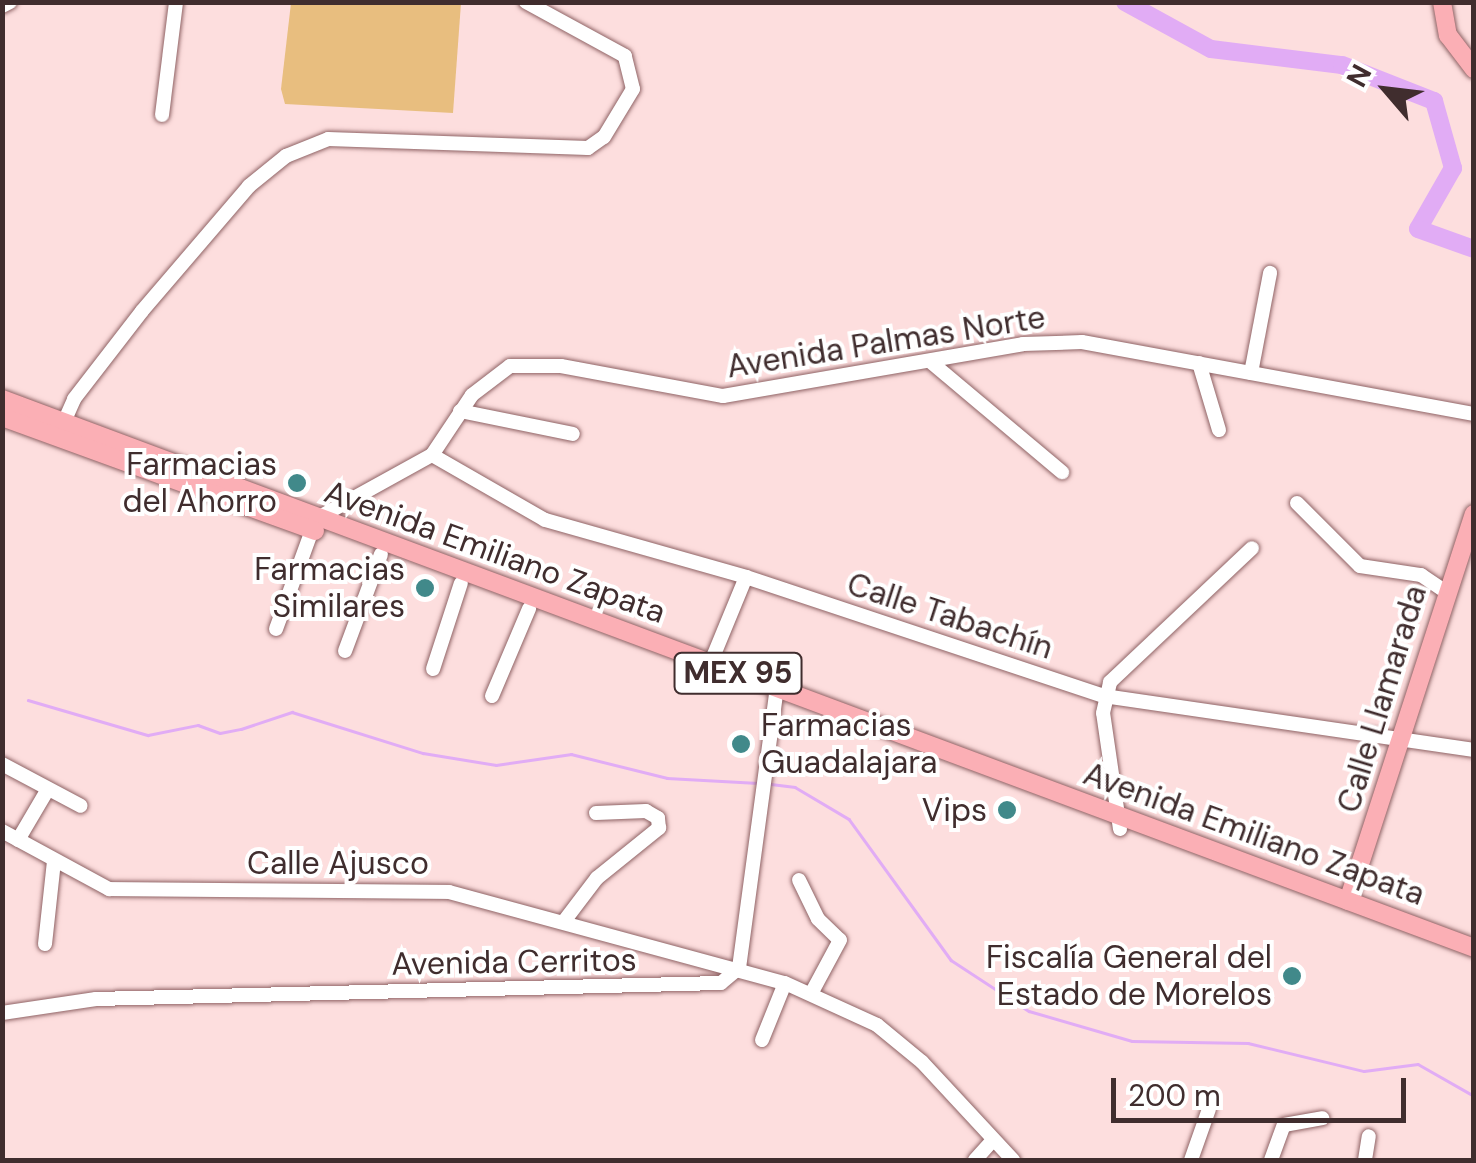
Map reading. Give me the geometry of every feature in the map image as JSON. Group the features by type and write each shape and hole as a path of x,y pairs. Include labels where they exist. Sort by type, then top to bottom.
{"main road":[{"path":"1442,2 1448,35 1474,69"},
{"path":"1453,2 1456,25 1474,56"},
{"name":"Avenida Emiliano Zapata","path":"2,399 60,430 708,669"},
{"path":"2,414 60,430"},
{"name":"Calle Llamarada","path":"1348,901 1404,738 1445,590 1474,514"},
{"name":"Avenida Emiliano Zapata","path":"313,524 460,584 776,693 1474,960"},
{"name":"Avenida Emiliano Zapata","path":"1178,844 1474,948"}],"street":[{"path":"2,6 10,2"},
{"path":"162,114 176,2"},
{"path":"60,430 190,254 249,186 286,156 328,140 588,148 604,136 632,89 625,56 526,2"},
{"path":"1251,372 1270,273"},
{"name":"Avenida Palmas Norte","path":"313,524 432,455 460,411 492,374 524,364 723,396 1056,342 1198,362 1474,414"},
{"path":"1198,362 1220,430"},
{"path":"932,363 1062,472"},
{"path":"460,411 573,434"},
{"name":"Calle Tabachín","path":"432,455 545,520 746,577 1104,696 1474,750"},
{"path":"1297,503 1360,566 1421,575 1445,590"},
{"path":"276,629 313,524"},
{"path":"1119,822 1104,696 1129,662 1252,548"},
{"path":"346,651 381,554"},
{"path":"708,669 746,577"},
{"path":"434,668 460,584"},
{"path":"492,696 529,608"},
{"path":"739,968 764,758 776,693"},
{"path":"2,764 80,806"},
{"path":"18,840 48,789"},
{"path":"565,920 597,878 651,841 660,828 658,818 646,811 596,812"},
{"name":"Calle Ajusco","path":"2,831 54,861 123,890 422,889 565,920 739,968 812,992 878,1025 922,1062 1013,1160"},
{"path":"45,944 54,861"},
{"path":"799,880 818,920 840,940 812,992"},
{"name":"Avenida Cerritos","path":"2,1013 96,998 712,985 739,968"},
{"path":"762,1040 785,983"},
{"path":"1192,1160 1209,1109"},
{"path":"1271,1160 1284,1124 1322,1118"},
{"path":"1364,1160 1369,1136"},
{"path":"975,1160 993,1140"}],"shaded area":[{"path":"291,3 461,3 453,113 285,104 281,89"}],"waterway":[{"path":"1125,2 1211,49 1342,65 1434,101 1453,168 1418,229 1474,249"},
{"path":"28,700 148,735 198,725 220,733 292,712 423,753 496,765 571,754 667,778 758,783"},
{"path":"771,784 795,787 849,819 951,960 1029,1011 1132,1041 1248,1043 1364,1071 1418,1064 1474,1096"}],"place":[{"name":"Farmacias del Ahorro","path":"297,483"},
{"name":"Farmacias Similares","path":"425,588"},
{"name":"Farmacias Guadalajara","path":"741,744"},
{"name":"Vips","path":"1007,810"},
{"name":"Fiscalía General del Estado de Morelos","path":"1292,976"}]}
